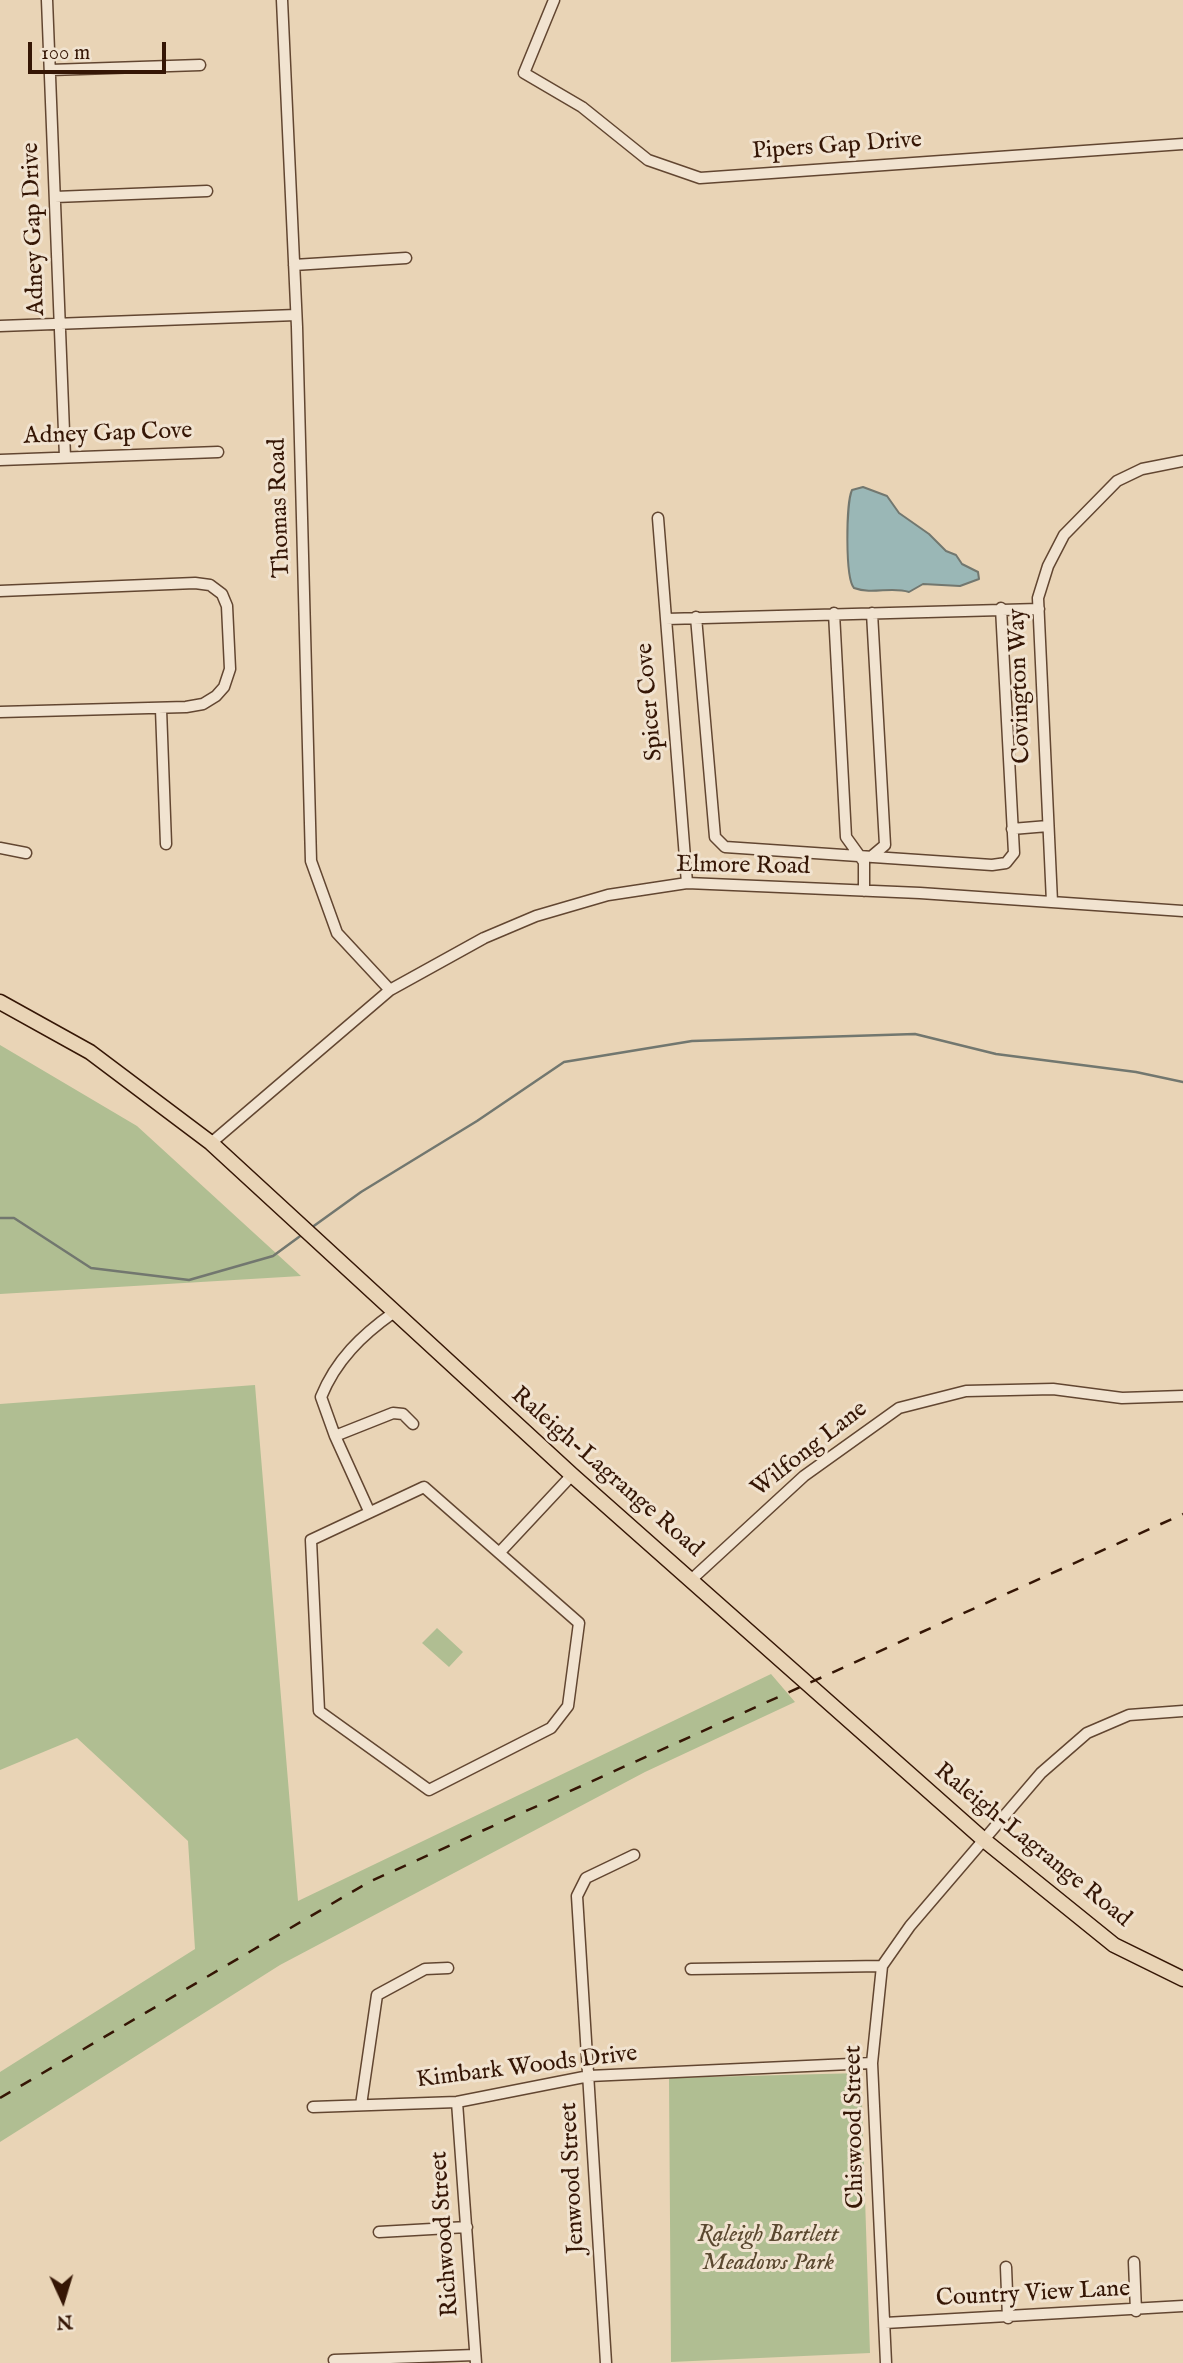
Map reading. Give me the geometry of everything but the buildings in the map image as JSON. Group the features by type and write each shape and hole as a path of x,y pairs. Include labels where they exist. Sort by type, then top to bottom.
{"main road":[{"name":"Raleigh-Lagrange Road","path":"0,1002 90,1052 211,1143 572,1475 984,1840 1114,1945 1183,1979"}],"street":[{"name":"Adney Gap Drive","path":"47,0 65,457"},
{"name":"Thomas Road","path":"282,0 296,315 311,861 337,933 390,990"},
{"name":"Pipers Gap Drive","path":"554,0 524,73 582,107 648,160 700,178 1183,144"},
{"path":"50,70 200,65"},
{"path":"55,197 207,191"},
{"path":"294,265 406,258"},
{"path":"0,326 296,315"},
{"name":"Adney Gap Cove","path":"0,460 218,452"},
{"name":"Covington Way","path":"1052,902 1038,598 1048,566 1063,535 1124,476 1142,469 1183,461"},
{"name":"Spicer Cove","path":"658,518 687,883"},
{"path":"0,591 195,583 210,585 222,594 229,619 230,668 224,687 203,704 161,709 0,712"},
{"path":"696,617 715,837 725,847 992,865 1006,863 1014,853 1002,608"},
{"path":"666,619 1039,609"},
{"path":"834,613 846,837 865,857 864,891"},
{"path":"865,857 885,845 872,613"},
{"path":"161,709 166,844"},
{"path":"1013,829 1048,826"},
{"path":"0,848 26,853"},
{"name":"Elmore Road","path":"211,1143 390,990 484,938 536,916 608,894 687,883 1183,911"},
{"path":"369,1511 335,1436 321,1397 340,1361 361,1338 393,1313"},
{"name":"Wilfong Lane","path":"692,1579 804,1476 899,1408 967,1391 1053,1389 1122,1398 1183,1396"},
{"path":"335,1436 393,1413 403,1414 413,1424"},
{"path":"500,1552 572,1475"},
{"path":"424,1487 579,1623 568,1706 551,1728 429,1790 319,1711 311,1540 369,1511 424,1487"},
{"name":"Chiswood Street","path":"886,2363 872,2063 882,1966 910,1926 1041,1773 1087,1733 1129,1715 1183,1711"},
{"name":"Jenwood Street","path":"606,2363 578,1896 586,1878 634,1855"},
{"path":"691,1969 882,1966"},
{"path":"361,2105 377,1995 425,1969 448,1968"},
{"name":"Kimbark Woods Drive","path":"313,2106 457,2102 589,2076 872,2063"},
{"name":"Richwood Street","path":"457,2102 475,2359"},
{"path":"379,2232 467,2227"},
{"path":"1134,2262 1136,2311"},
{"path":"1006,2267 1008,2318"},
{"name":"Country View Lane","path":"885,2323 1136,2311 1183,2306"},
{"path":"334,2360 475,2359"}],"green space":[{"path":"0,1045 137,1126 301,1276 0,1294"},
{"path":"255,1385 298,1901 771,1674 795,1702 645,1772 280,1965 0,2142 0,2072 195,1949 188,1841 77,1738 0,1770 0,1404"},
{"path":"437,1628 463,1652 449,1667 422,1643"},
{"name":"Raleigh Bartlett Meadows Park","path":"861,2073 870,2353 671,2362 669,2078"}],"water":[{"path":"863,487 887,496 899,513 929,534 946,551 956,555 962,564 978,572 979,579 960,586 923,584 909,592 854,588 848,556 849,509 852,490"}],"waterway":[{"path":"311,1228 361,1192 477,1121 564,1062 692,1041 915,1034 996,1054 1136,1072 1183,1082"},
{"path":"0,1218 14,1218 91,1268 189,1280 273,1256 303,1234"}],"railway":[{"path":"0,2098 369,1882 1183,1514"}]}
